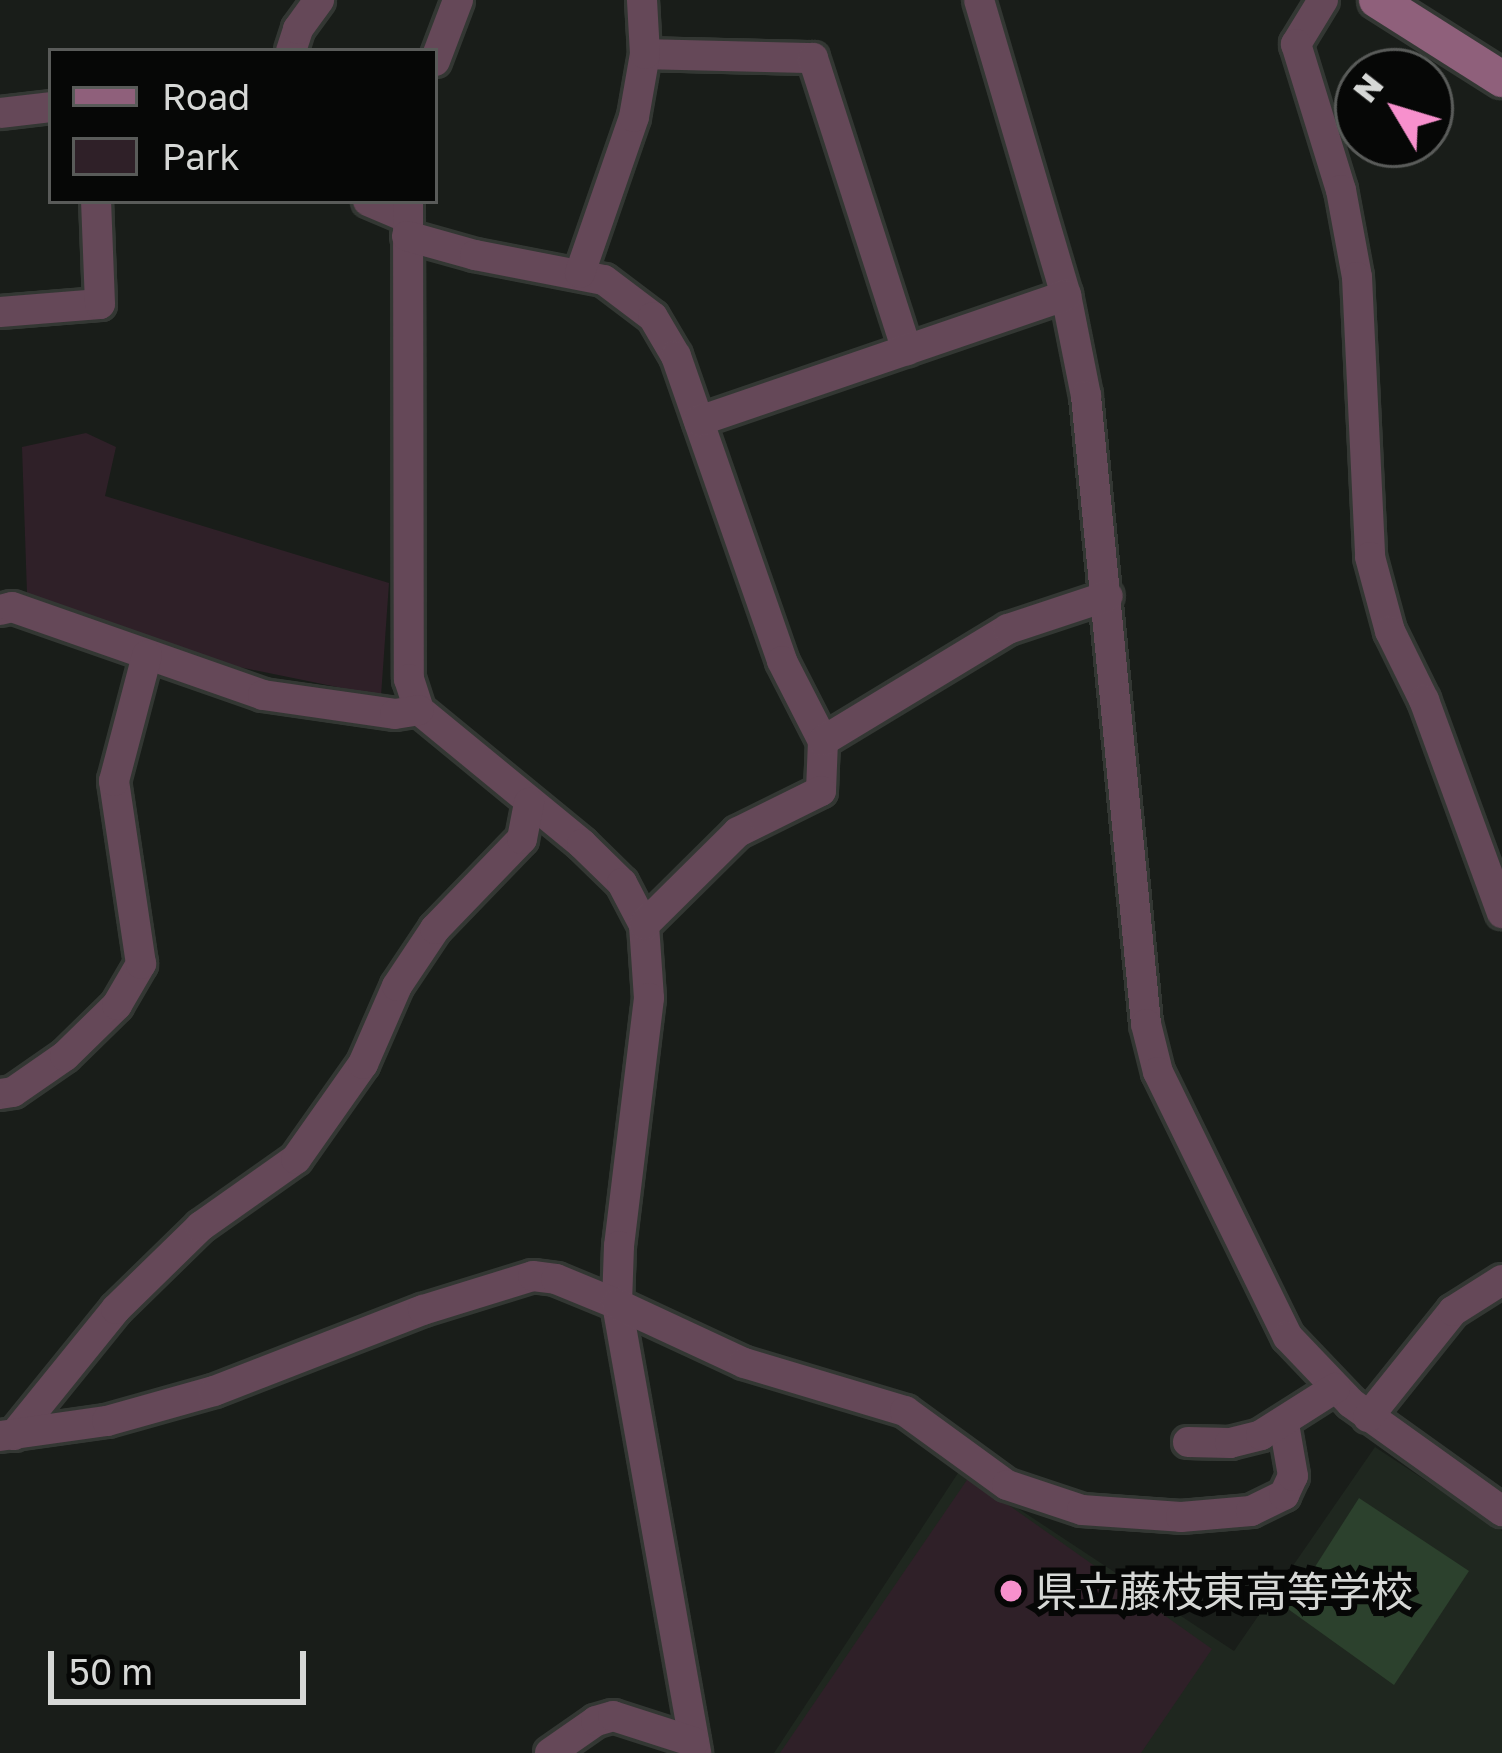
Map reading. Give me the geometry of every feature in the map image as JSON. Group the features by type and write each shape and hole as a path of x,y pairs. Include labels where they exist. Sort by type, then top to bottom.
{"main road":[{"path":"1377,0 1502,79"}],"street":[{"path":"292,48 298,28 319,0"},
{"path":"438,53 458,0"},
{"path":"580,273 634,117 645,54 642,0"},
{"path":"979,0 1066,295 1086,396 1146,1024 1158,1072 1288,1337 1368,1417 1502,1511"},
{"path":"1323,0 1296,44 1341,190 1357,277 1370,556 1390,631 1424,700 1502,913"},
{"path":"645,54 813,58 907,350"},
{"path":"0,113 48,107"},
{"path":"0,311 100,304 96,204"},
{"path":"375,204 476,255 604,280 653,317 676,356 782,661 823,741 821,791 738,832 644,925"},
{"path":"408,218 409,679 418,710 622,883 644,925 649,998 619,1246 617,1304 695,1747"},
{"path":"699,421 1066,295"},
{"path":"823,741 1008,629 1108,596"},
{"path":"0,610 12,607 263,695 395,714 418,710"},
{"path":"0,1094 13,1091 65,1056 117,1005 140,964 114,781 147,655"},
{"path":"7,1436 116,1309 201,1226 296,1159 363,1064 397,986 435,929 522,839 529,802"},
{"path":"7,1436 107,1421 214,1391 423,1310 533,1276 556,1279 617,1304 744,1363 904,1411 976,1468 1006,1485 1082,1510 1181,1516 1252,1511 1284,1495 1293,1476 1284,1424"},
{"path":"1368,1417 1453,1311 1502,1280"},
{"path":"1187,1442 1229,1443 1284,1424 1335,1388"},
{"path":"550,1753 596,1720 614,1716 695,1747"}],"shaded area":[{"name":"県立藤枝東高等学校","path":"1375,1447 1502,1531 1502,1753 774,1753 960,1470 1234,1651"},
{"path":"1359,1498 1469,1571 1394,1685 1288,1609"}],"green space":[{"path":"86,433 116,447 105,496 389,583 381,696 224,664 27,593 22,447"},
{"path":"969,1477 1212,1649 1141,1753 780,1753"}],"place":[{"name":"県立藤枝東高等学校","path":"1011,1591"}]}
